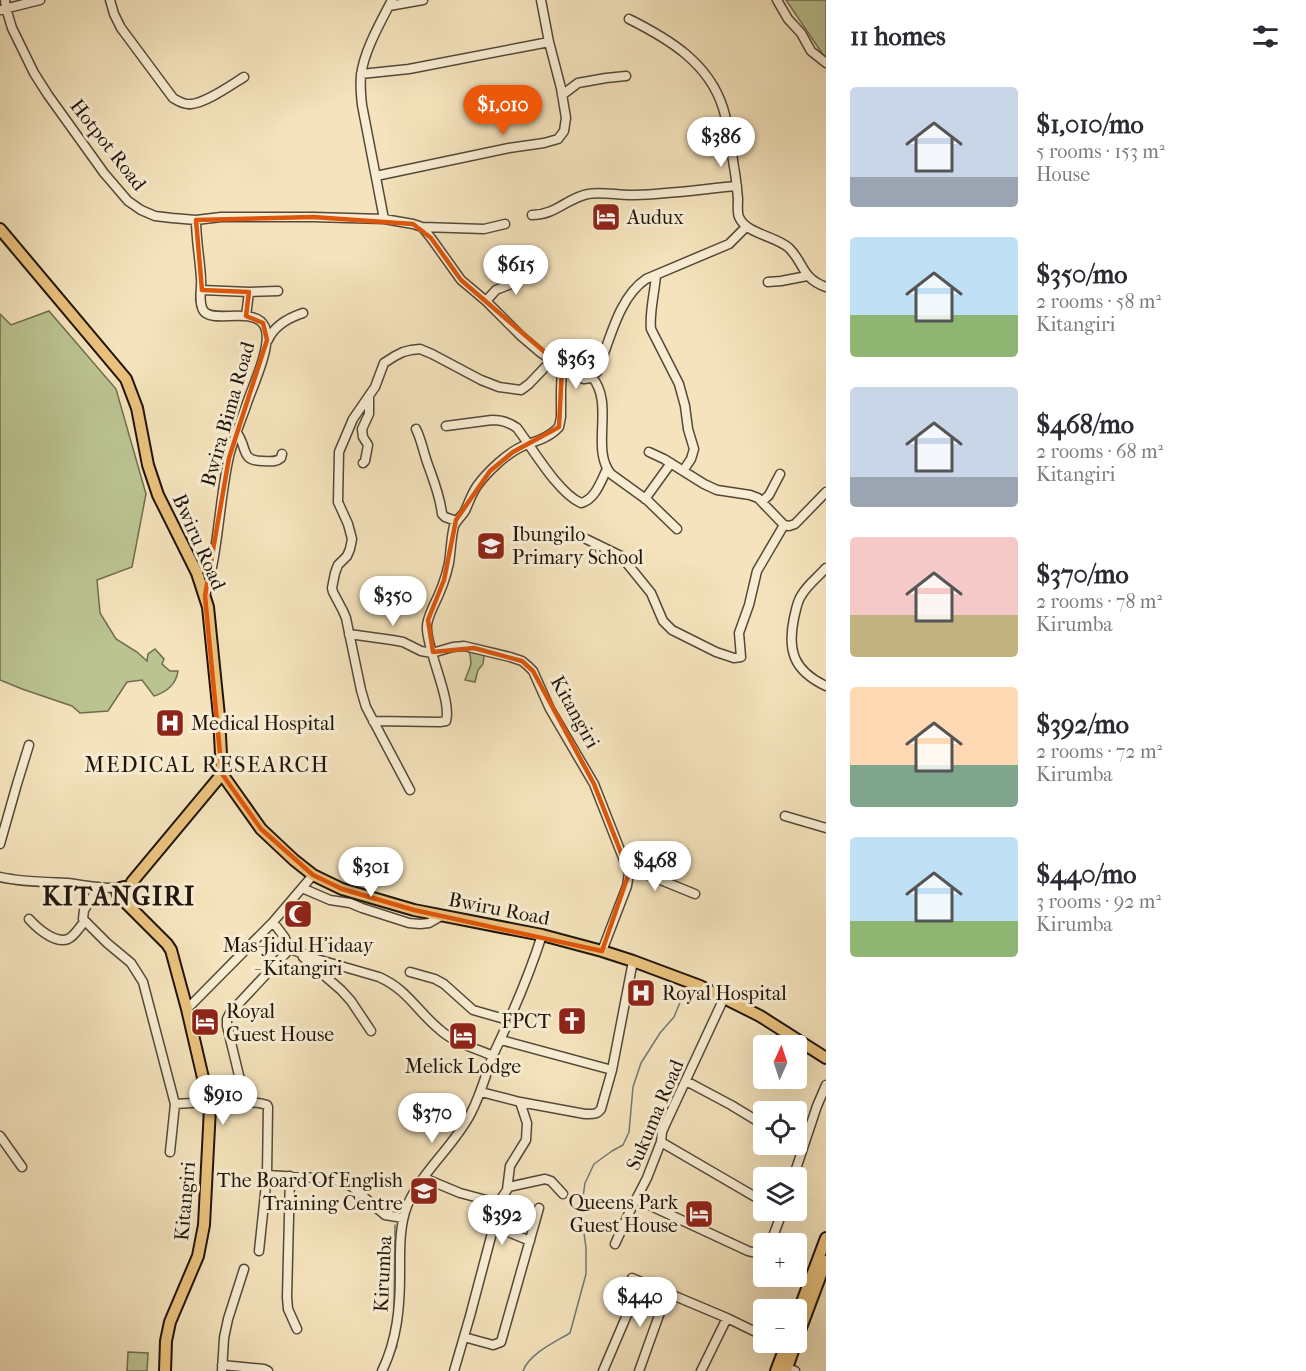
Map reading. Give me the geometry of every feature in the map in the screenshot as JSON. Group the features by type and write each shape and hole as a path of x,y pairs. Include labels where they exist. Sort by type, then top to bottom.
{"main road":[{"name":"Bwiru Road","path":"0,229 126,379 137,408 148,465 158,495 197,573 210,615 222,774 261,829 314,875 342,889 441,916 542,935 633,961 700,986 760,1016 826,1058"},
{"path":"123,892 222,774"},
{"name":"Kitangiri","path":"123,892 171,950 209,1105 204,1225 198,1256 170,1322 166,1341 165,1371"},
{"path":"803,1299 826,1238"},
{"path":"807,1302 826,1261"},
{"path":"786,1370 787,1353"}],"street":[{"path":"4,6 40,0"},
{"path":"110,0 121,28 173,98 183,103 193,104 213,96 243,77"},
{"path":"384,219 362,105 361,74 367,54 390,3 423,0"},
{"path":"376,176 558,139 566,124 562,95 541,0"},
{"path":"777,0 811,51 826,63"},
{"name":"Hotpot Road","path":"4,6 12,28 39,81 104,173 128,201 141,210 155,216 196,220 220,217 384,219 422,227 484,229 505,224"},
{"path":"629,19 658,34 682,51 700,66 709,78 718,94 728,126 739,217 746,226 788,247 807,276 817,284 826,286"},
{"path":"361,74 408,69 549,42"},
{"path":"562,95 578,83 626,76"},
{"path":"532,215 550,213 591,193 640,195 737,186"},
{"name":"Bwira Bima Road","path":"196,220 202,308 207,314 256,318 265,327 267,340 263,360 229,458 205,596"},
{"path":"422,227 455,273 521,336 562,367 584,379 592,377 597,372 626,300 638,285 656,274 729,244 746,226"},
{"path":"486,301 496,290 529,273"},
{"path":"656,274 650,320 651,329 679,384 694,450 683,471"},
{"path":"768,282 807,276"},
{"path":"201,290 278,291"},
{"path":"246,316 249,292"},
{"path":"267,340 275,328 303,313"},
{"path":"410,790 366,706 344,611 332,588 338,565 347,556 352,539 338,502 339,452 353,419 375,387 384,363 395,356 416,349 425,351 490,384 521,390 530,384 552,360"},
{"path":"373,721 446,721 443,690 426,629 450,560 456,521 463,514 476,487 490,471 513,452 538,441 559,427 562,367"},
{"path":"592,377 601,391 604,457 607,469 645,499 677,529"},
{"path":"363,463 368,445 363,437 362,429 369,414 369,396"},
{"path":"446,426 500,420 509,423 517,428 557,483 581,503 586,503 591,498 607,469"},
{"path":"416,429 438,491 443,515 456,521"},
{"path":"237,433 250,460 277,461 282,454"},
{"path":"648,452 717,490 759,498 784,525 795,524 826,492"},
{"path":"645,499 671,463"},
{"path":"762,502 769,495 780,474"},
{"path":"584,538 621,556 651,593 663,621 672,630 716,652 728,657 739,658 742,655 739,633 758,571 784,525"},
{"path":"826,568 802,593 791,641 798,665 815,681 826,686"},
{"path":"349,634 403,642 421,651 432,653"},
{"name":"Kitangiri","path":"432,653 464,646 522,661 536,676 550,709 594,784 628,873 627,886 602,951"},
{"path":"0,844 29,745"},
{"path":"784,816 826,828"},
{"path":"626,866 695,894"},
{"path":"187,1009 273,922 314,875"},
{"path":"0,877 99,887 123,892"},
{"path":"99,887 82,916 107,943 131,963 141,977 175,1104 170,1152"},
{"path":"302,888 330,900 350,903 362,909 410,923 429,923 441,916"},
{"path":"29,919 42,932 60,939 71,937 85,921"},
{"path":"245,1103 226,1026 227,1019 286,953 288,948 285,938 273,922"},
{"name":"Kirumba","path":"382,1371 389,1356 399,1315 400,1252 403,1218 408,1204 424,1178 471,1114 493,1056 528,976 542,935"},
{"path":"288,948 313,958 379,977 397,986 441,1031 459,1042 493,1056"},
{"path":"298,952 341,990 371,1031"},
{"path":"481,1092 520,1102 598,1113 612,1070 633,961"},
{"path":"410,972 444,984 474,1010 508,1020"},
{"name":"Sukuma Road","path":"615,1244 647,1178 661,1142 662,1132 724,998"},
{"path":"501,1040 612,1070"},
{"path":"686,1081 753,1118"},
{"path":"807,1129 826,1085"},
{"path":"496,1206 504,1197 508,1186 510,1166 526,1140 525,1115 520,1102"},
{"path":"175,1104 263,1103 267,1105 267,1175 259,1251"},
{"path":"0,1136 22,1167"},
{"path":"661,1142 753,1196"},
{"path":"267,1175 332,1179 342,1182 351,1186 385,1215 403,1218"},
{"path":"290,1176 287,1297 288,1309 297,1329"},
{"path":"424,1178 460,1193 490,1201 496,1206 494,1226 454,1371"},
{"path":"508,1186 545,1179 551,1181 563,1194"},
{"path":"636,1199 753,1252"},
{"path":"464,1337 493,1345 501,1342 540,1208"},
{"path":"494,1226 530,1241"},
{"path":"244,1269 228,1319 222,1368 268,1371"},
{"path":"603,1371 637,1280 753,1331"},
{"path":"639,1371 667,1293"},
{"path":"701,1371 727,1318"}],"highlighted area":[{"path":"313,217 413,224 431,238 461,280 562,367 559,427 513,452 490,471 456,520 444,580 428,620 433,652 474,648 522,661 533,671 594,784 629,873 602,951 414,910 342,889 313,875 261,829 222,774 205,596 229,458 267,340 263,323 246,316 249,292 202,290 196,220"}],"green space":[{"path":"786,0 826,0 826,59"},
{"path":"49,311 116,389 146,494 132,567 97,580 100,613 116,639 147,661 148,654 155,649 164,659 162,664 170,671 178,671 170,687 154,696 142,680 127,682 108,711 80,713 72,706 0,680 0,314 11,325"},
{"path":"469,651 484,656 475,682 465,680 471,663"},
{"path":"128,1352 148,1353 147,1371 127,1371"}],"waterway":[{"path":"523,1371 537,1354 570,1333 586,1274 586,1248 581,1211 585,1183 594,1164 623,1145 629,1132 633,1087 641,1063 660,1033 674,1017 686,988"},
{"path":"394,1314 395,1225"},
{"path":"392,1357 396,1345"}],"place":[{"name":"Audux","path":"606,217"},
{"name":"Ibungilo Primary School","path":"491,546"},
{"name":"Medical Hospital","path":"170,723"},
{"name":"Mas-Jidul H'idaay - Kitangiri","path":"298,914"},
{"name":"Royal Hospital","path":"641,993"},
{"name":"FPCT","path":"572,1021"},
{"name":"Royal Guest House","path":"205,1022"},
{"name":"Melick Lodge","path":"463,1036"},
{"name":"The Board Of English Training Centre","path":"424,1191"},
{"name":"Queens Park Guest House","path":"699,1214"}],"district":[{"name":"MEDICAL RESEARCH","path":"207,765"},
{"name":"KITANGIRI","path":"119,896"}]}
